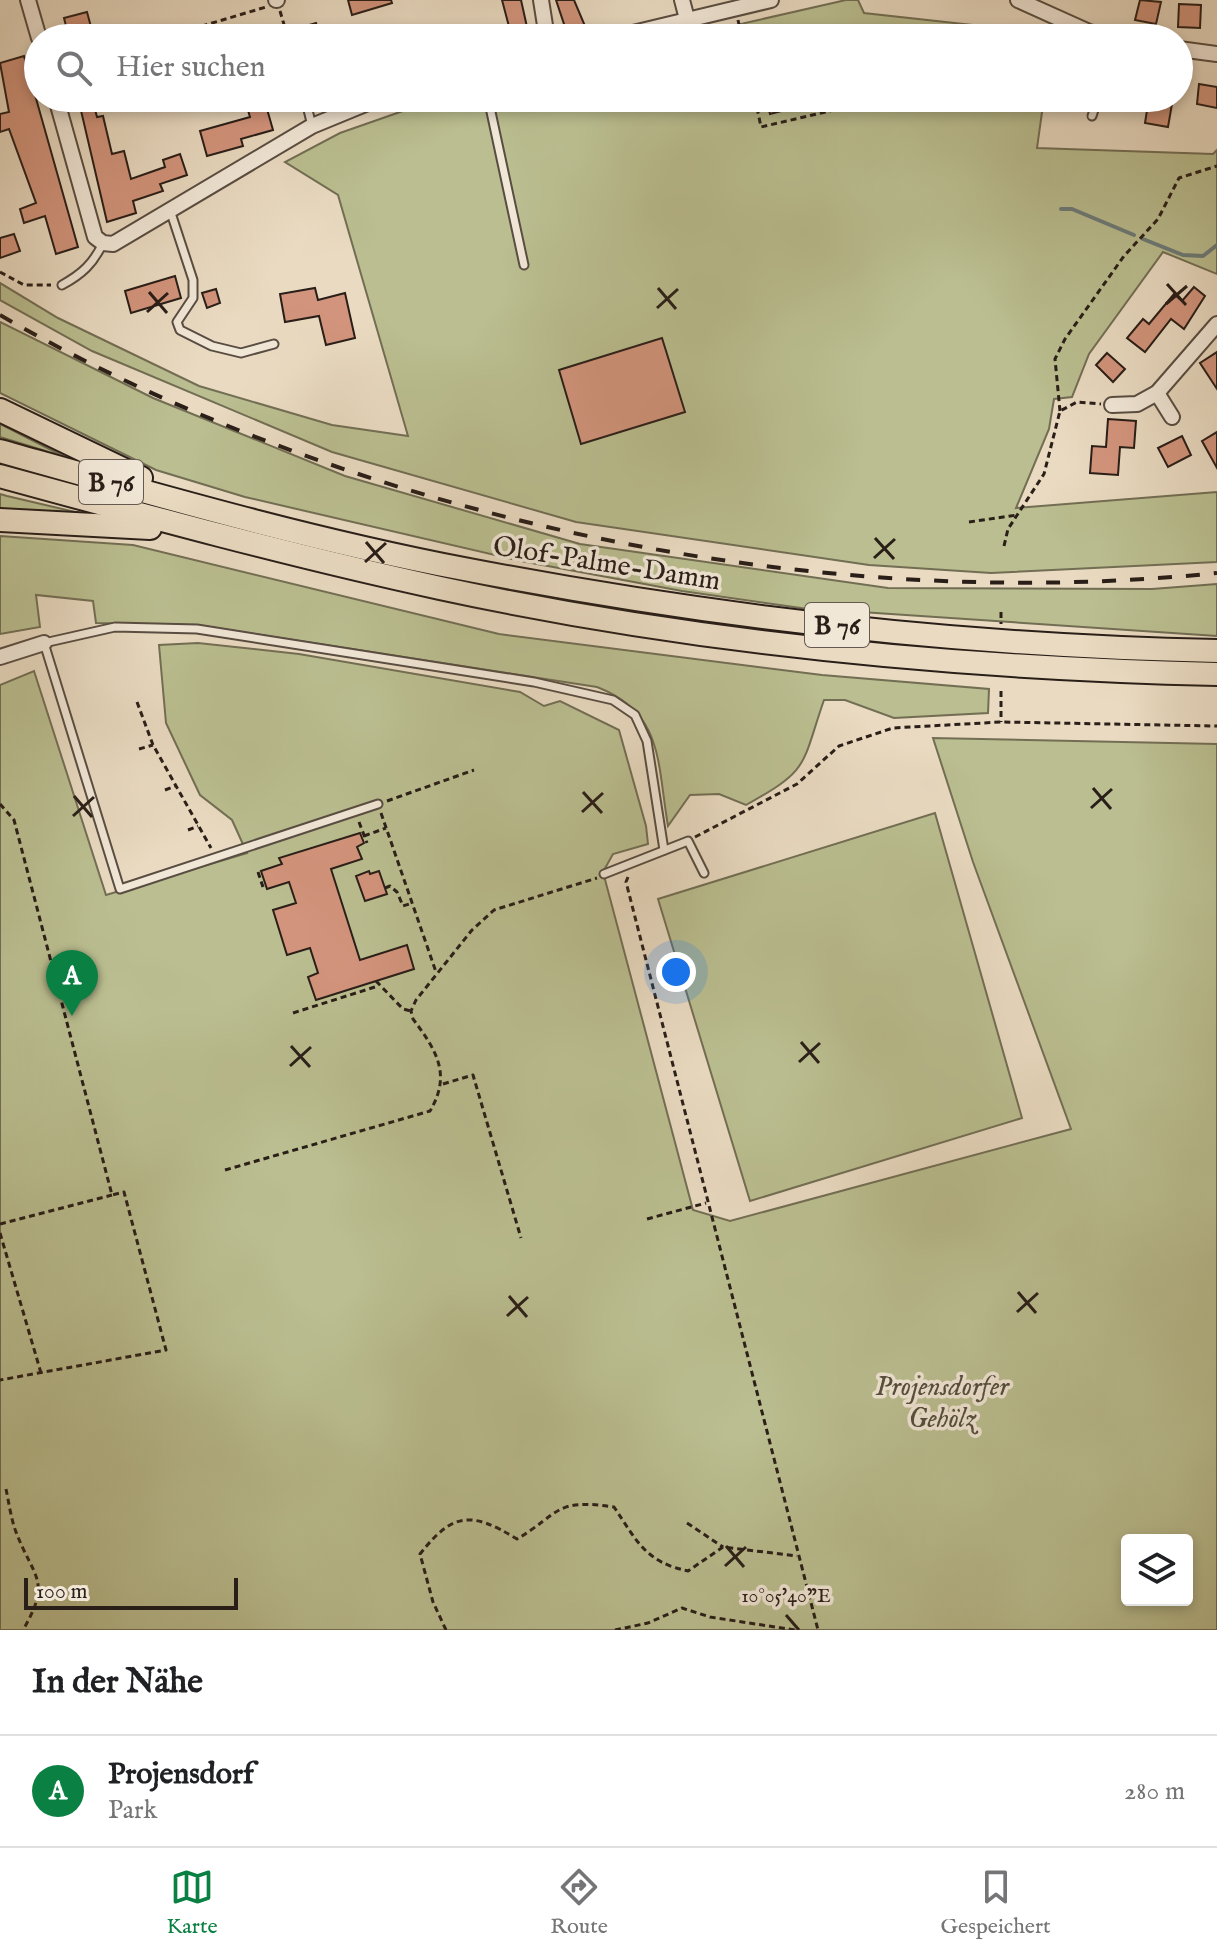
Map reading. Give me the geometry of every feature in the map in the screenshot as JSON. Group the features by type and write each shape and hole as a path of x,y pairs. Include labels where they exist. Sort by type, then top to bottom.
{"highway":[{"path":"0,410 110,466 223,513"},
{"name":"Olof-Palme-Damm","path":"0,451 223,513 460,568 693,608 910,633 1217,651"},
{"name":"Olof-Palme-Damm","path":"0,476 211,534 441,588 678,630 910,657 1217,674"},
{"path":"0,520 112,524 211,534"}],"street":[{"path":"28,0 35,24"},
{"path":"541,0 545,24"},
{"path":"682,0 687,19"},
{"path":"667,24 771,0"},
{"path":"1018,0 1072,24"},
{"path":"1193,51 1217,54"},
{"path":"60,112 95,237 103,243 113,244 312,126 346,112"},
{"path":"1112,405 1137,404 1157,393 1217,324"},
{"path":"1157,393 1172,417"},
{"path":"0,657 44,643"}],"lane":[{"path":"308,112 312,126"},
{"path":"491,112 524,265"},
{"path":"1092,116 1093,112"},
{"path":"170,210 193,280 193,298 177,322 180,330 212,346 241,353 274,344"},
{"path":"62,285 88,268 103,243"},
{"path":"378,804 120,889 44,643 97,629 136,625 197,629 534,682 613,700 635,715 647,741 664,850"},
{"path":"604,874 688,841 704,873"}],"path":[{"path":"210,24 259,10 276,0 284,24"},
{"path":"758,112 761,127 825,112"},
{"path":"1004,546 1017,515 1044,474 1060,411 1055,359 1065,339 1124,256 1158,219 1179,178 1217,166"},
{"path":"0,272 24,285 62,285"},
{"path":"1060,411 1077,402 1112,405"},
{"path":"969,522 1017,515"},
{"path":"1001,612 1001,625"},
{"path":"1001,691 1001,722"},
{"path":"137,702 153,745 216,856"},
{"path":"688,841 797,784 846,742 919,725 1001,722 1217,726"},
{"path":"139,749 153,745"},
{"path":"436,974 378,804 474,770"},
{"path":"165,790 175,786"},
{"path":"0,804 14,820 112,1195"},
{"path":"355,811 367,843"},
{"path":"188,830 198,826"},
{"path":"364,836 386,828"},
{"path":"634,862 626,882 818,1630"},
{"path":"258,872 263,887"},
{"path":"411,1011 472,930 494,910 604,874"},
{"path":"385,888 390,886 397,892 403,906 412,903"},
{"path":"225,1170 430,1111 443,1084 440,1066 411,1011 403,1009 377,983 293,1013"},
{"path":"443,1084 473,1075 521,1238"},
{"path":"0,1224 124,1192 166,1350 0,1380"},
{"path":"647,1219 706,1203"},
{"path":"0,1233 41,1373"},
{"path":"6,1489 16,1532 37,1572 39,1603 23,1630"},
{"path":"446,1630 420,1554 442,1526 460,1521 490,1523 517,1539 550,1512 583,1502 614,1507 640,1546 663,1566 688,1571 723,1547"},
{"path":"687,1523 723,1547 799,1556"},
{"path":"615,1630 648,1623 682,1608 710,1617 795,1630"}],"green space":[{"path":"846,0 858,0 864,13 964,24 741,24"},
{"path":"400,112 1042,112 1037,148 1213,154 1217,150 1217,274 1163,252 1089,354 1072,397 1054,399 1049,429 1016,508 1217,492 1217,562 991,573 869,565 576,522 332,452 92,351 0,300 0,283 58,318 199,386 332,425 408,436 338,195 285,162 340,133"},
{"path":"0,322 153,398 345,476 580,544 888,588 1152,589 1217,584 1217,636 801,608 682,591 521,561 245,497 156,470 0,393"},
{"path":"0,424 65,457 0,437"},
{"path":"0,494 7,496 88,515 0,511"},
{"path":"0,536 133,545 499,634 822,675 989,689 988,713 894,718 845,700 824,700 801,764 782,783 746,805 719,794 690,795 668,826 658,761 646,726 635,711 619,698 597,687 197,625 96,623 93,601 36,595 40,627 0,634"},
{"name":"Projensdorfer Gehölz","path":"198,643 299,654 520,692 544,706 560,701 619,730 646,826 648,844 613,854 603,872 693,1210 730,1221 1071,1129 973,862 933,738 1217,744 1217,1630 0,1630 0,685 34,671 106,895 247,853 232,820 200,795 166,723 159,645"},
{"path":"935,813 1022,1118 750,1201 658,899"}],"building":[{"path":"348,0 391,0 392,3 352,15"},
{"path":"502,0 521,0 526,24 508,24"},
{"path":"556,0 574,0 584,24 564,24"},
{"path":"1140,0 1161,2 1156,24 1135,20"},
{"path":"1179,4 1201,5 1200,28 1193,28 1193,24 1178,24"},
{"path":"87,12 90,24 66,24 64,18"},
{"path":"24,56 24,112 40,112 78,247 56,254 45,216 24,223 20,209 36,203 9,129 0,132 0,114 9,112 0,63"},
{"path":"1199,84 1217,87 1217,108 1197,104"},
{"path":"81,112 96,112 97,117 103,116 112,154 124,151 131,179 165,167 163,160 180,154 187,175 160,184 163,191 133,201 136,213 107,222"},
{"path":"248,112 268,112 273,130 241,139 243,146 207,156 200,131 250,117"},
{"path":"1147,112 1171,112 1168,127 1145,123"},
{"path":"14,234 20,251 0,258 0,238"},
{"path":"175,276 181,298 131,313 125,291"},
{"path":"1194,287 1205,296 1184,329 1171,319 1145,352 1127,338 1143,319 1149,324 1174,294 1182,301"},
{"path":"315,288 318,300 345,293 355,338 326,345 319,316 285,322 280,294"},
{"path":"216,289 220,303 207,308 202,293"},
{"path":"662,338 685,412 581,444 559,370"},
{"path":"1217,352 1217,389 1200,363"},
{"path":"1107,353 1125,369 1113,382 1096,365"},
{"path":"1108,419 1136,421 1134,448 1120,447 1118,475 1090,473 1092,446 1106,447"},
{"path":"1217,432 1217,468 1202,441"},
{"path":"1182,436 1191,455 1168,467 1158,448"},
{"path":"360,833 364,843 357,847 362,859 331,869 360,960 407,945 414,969 316,1000 308,977 318,973 310,948 287,955 273,910 296,903 289,882 267,889 261,871 282,864 279,858"},
{"path":"369,871 370,874 379,871 387,894 365,901 356,876"}],"waterway":[{"path":"1061,209 1072,209 1134,235"},
{"path":"1143,239 1183,255 1203,256 1217,245"}],"railway":[{"path":"0,315 138,386 283,447 434,497 589,536 747,564 905,579 1062,582 1217,573"}],"place":[{"name":"Projensdorf","path":"72,1016"}]}
